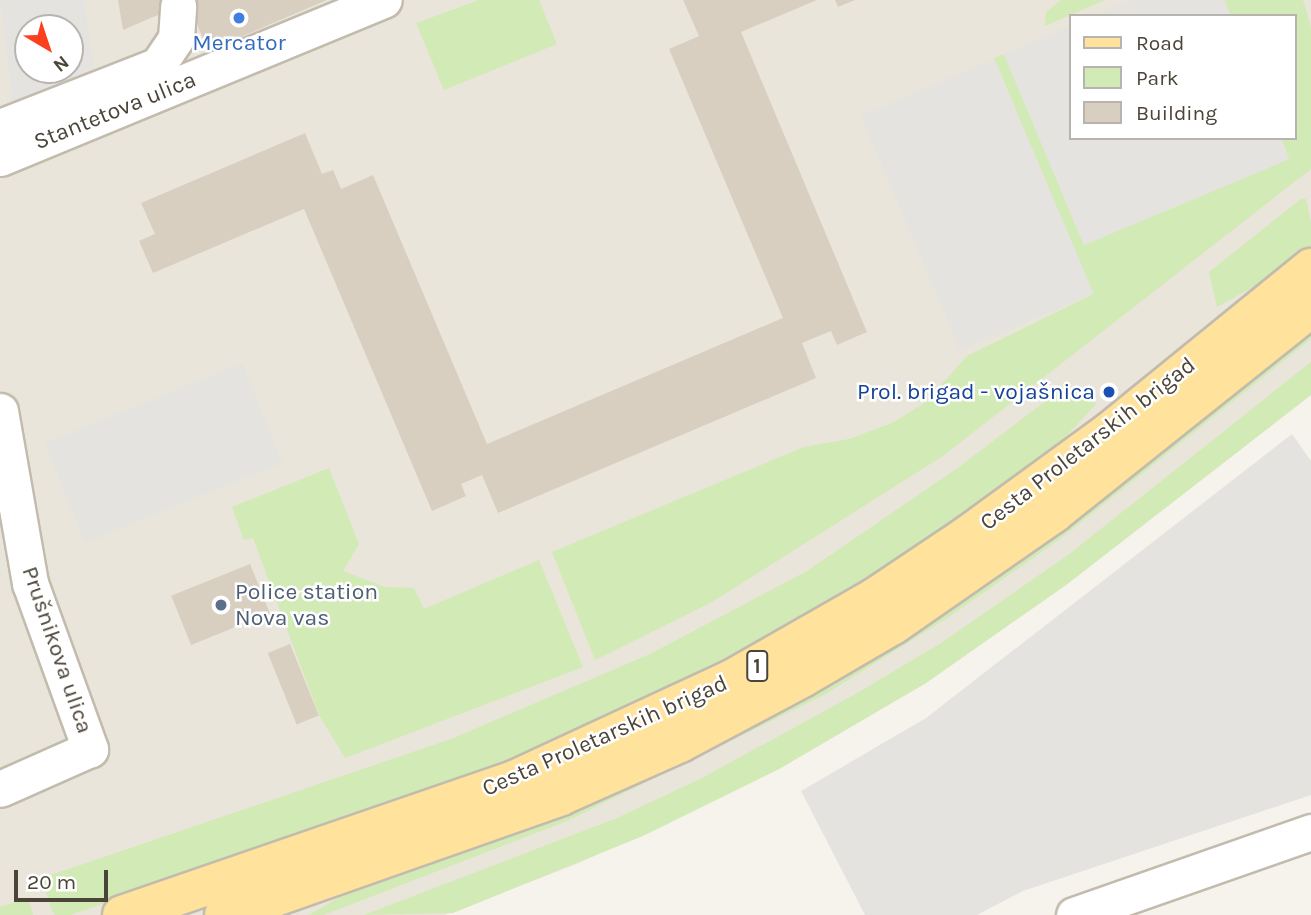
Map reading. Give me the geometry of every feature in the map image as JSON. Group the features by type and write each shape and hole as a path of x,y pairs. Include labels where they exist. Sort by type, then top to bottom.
{"main road":[{"name":"Cesta Proletarskih brigad","path":"122,915 512,781 732,680 874,598 968,536 1108,433 1311,268"},
{"name":"Cesta Proletarskih brigad","path":"224,915 561,796 680,743 803,678 893,625 1054,513 1311,309"}],"street":[{"name":"Stantetova ulica","path":"0,158 384,0"},
{"path":"0,127 158,65 176,37 178,6"},
{"name":"Prušnikova ulica","path":"0,411 30,583 90,749 0,789"},
{"path":"1074,915 1311,832"}],"shaded area":[{"path":"0,0 1311,0 1311,395 1066,585 926,683 779,769 579,863 445,915 0,915"},
{"path":"0,0 84,0 100,101 14,114"},
{"path":"1132,0 1224,0 1230,14 1100,14"},
{"path":"1070,26 1070,140 1282,140 1289,159 1084,245 1004,54"},
{"path":"994,59 1094,294 960,350 861,116"},
{"path":"242,363 282,463 85,543 45,443"},
{"path":"1292,434 1311,461 1311,795 1023,891 977,915 865,915 801,791 926,718"}],"green space":[{"path":"479,0 539,0 557,44 444,90 416,23"},
{"path":"1061,0 1105,0 1045,26 1046,12"},
{"path":"1224,0 1303,0 1311,27 1311,169 943,456 712,602 595,660 552,552 804,447 849,439 892,423 926,402 967,356 1093,294 994,58 1004,54 1084,245 1289,159 1282,140 1297,140 1297,14 1230,14"},
{"path":"1301,199 1306,199 1311,222 1311,247 1284,270 1217,307 1209,272"},
{"path":"1311,328 1311,339 1060,539 949,617 824,695 567,821 324,915 309,915"},
{"path":"1311,362 1311,395 1066,585 926,683 779,769 643,836 453,913 364,915 617,818 702,778 859,692 941,643 1068,555"},
{"path":"1065,386 1097,403 1037,468 822,612 583,736 71,915 55,915 51,909 42,878 451,739 650,654 807,571 959,467"},
{"path":"329,468 359,544 343,571 385,587 414,588 424,609 539,560 583,667 345,758 319,715 253,538 244,540 232,507"},
{"path":"28,898 33,915 0,915 0,907"}],"building":[{"name":"Mercator","path":"118,0 327,0 208,51 188,2 123,30"},
{"path":"683,0 817,0 741,32 867,332 837,345 831,331 802,343 816,378 498,513 482,475 461,484 466,496 432,511 304,209 153,273 139,241 155,234 141,203 305,133 322,174 333,170 341,189 373,175 487,444 783,318 669,49 699,36"},
{"path":"835,0 855,0 838,7"},
{"name":"Police station Nova vas","path":"250,564 270,613 191,645 171,596"},
{"path":"290,644 319,715 297,724 268,653"}],"place":[{"name":"Mercator","path":"239,18"},
{"name":"Prol. brigad - vojašnica","path":"1109,392"},
{"name":"Police station Nova vas","path":"221,605"}]}
